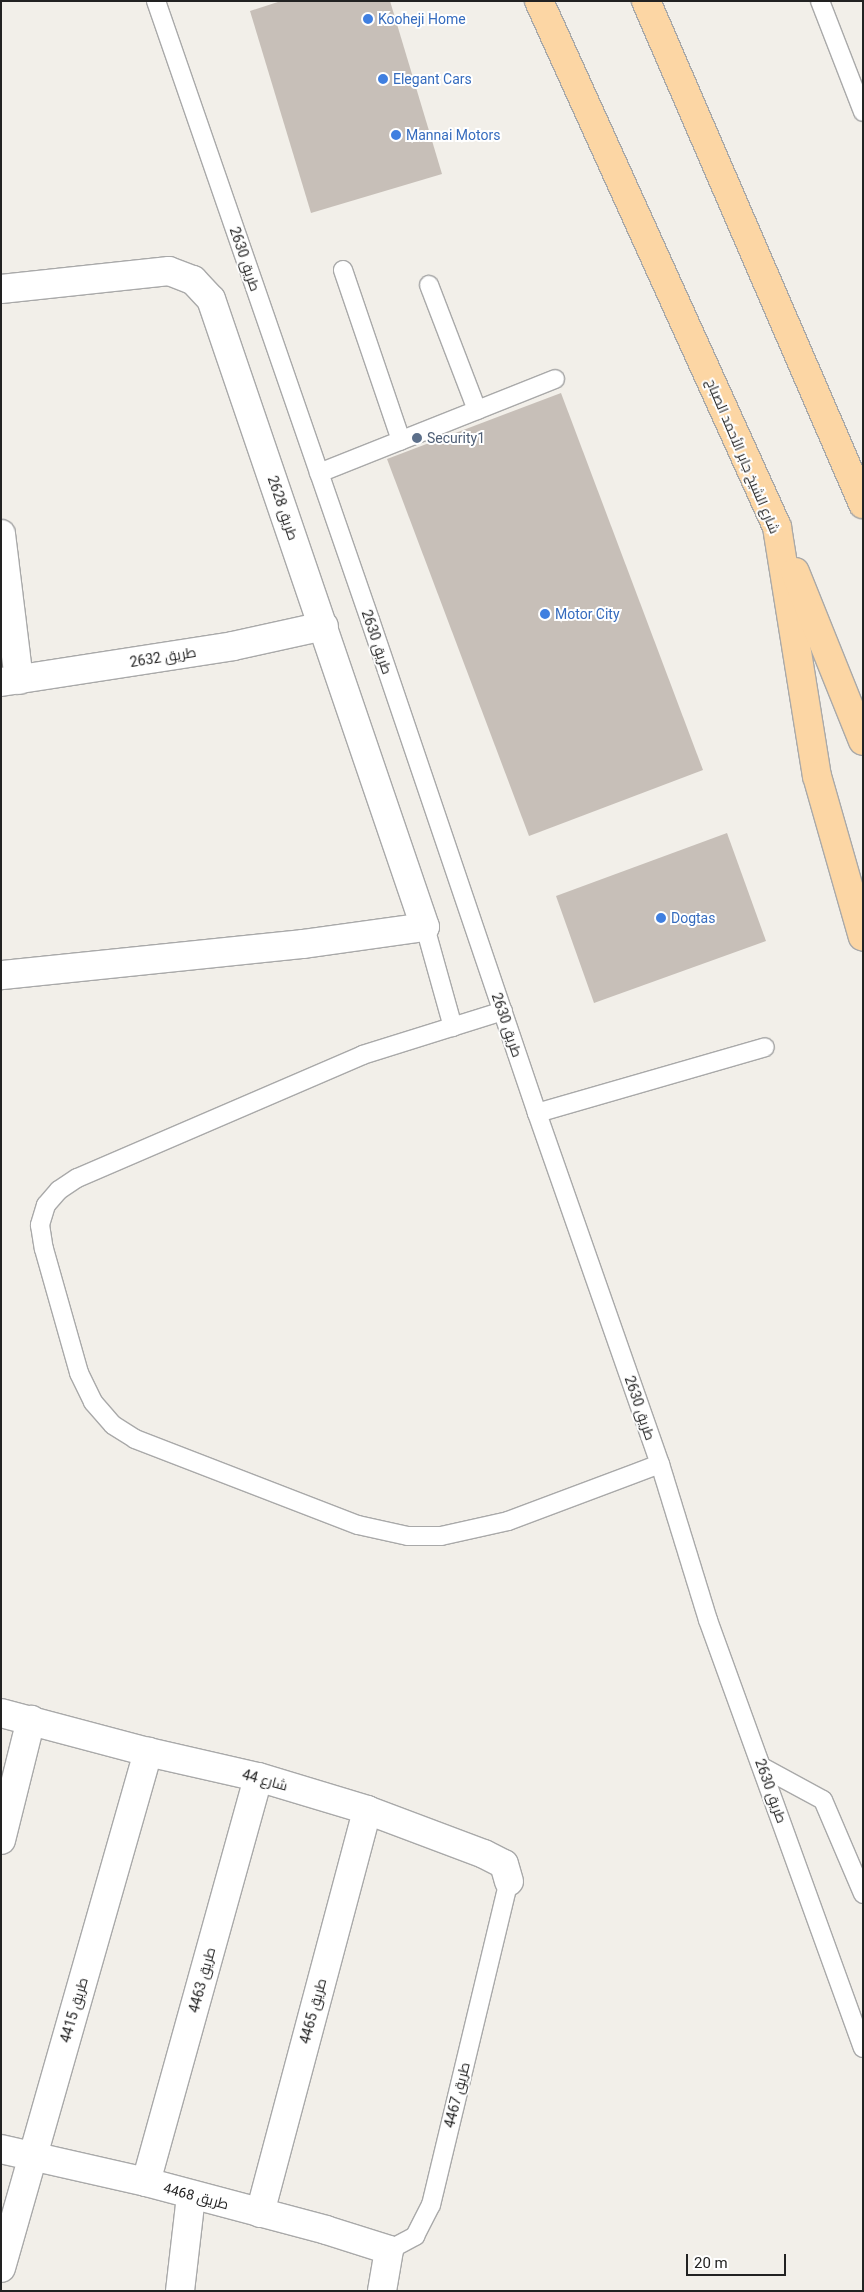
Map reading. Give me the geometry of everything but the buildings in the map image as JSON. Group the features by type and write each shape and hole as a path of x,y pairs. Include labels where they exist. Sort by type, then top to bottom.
{"main road":[{"name":"شارع الشيخ جابر الأحمد الصباح","path":"539,1 777,527 817,776 863,938"},
{"path":"646,1 863,504"},
{"path":"777,527 863,741"}],"street":[{"name":"طريق 2628","path":"1,290 158,271 181,274 203,288 211,299 324,626 424,927"},
{"path":"1,534 10,681"},
{"name":"طريق 2632","path":"10,681 233,646 324,626"},
{"path":"1,975 302,944 424,927"},
{"name":"شارع 44","path":"1,1713 148,1752 258,1777 367,1810 484,1854 504,1864 509,1881"},
{"path":"1,1840 31,1720"},
{"name":"طريق 4415","path":"1,2268 148,1752"},
{"name":"طريق 4463","path":"146,2182 258,1777"},
{"name":"طريق 4465","path":"260,2213 367,1810"},
{"name":"طريق 4468","path":"1,2149 146,2182 389,2250"},
{"path":"180,2291 191,2196"},
{"path":"382,2291 389,2250"}],"lane":[{"name":"طريق 2630","path":"156,1 537,1113 660,1464 708,1620 863,2048"},
{"path":"820,1 863,112"},
{"path":"343,270 401,440"},
{"path":"429,285 477,410"},
{"path":"319,473 555,379"},
{"path":"424,927 453,1027"},
{"path":"503,1011 363,1055 77,1178 59,1190 46,1205 40,1225 44,1249 79,1373 93,1402 113,1425 135,1439 169,1454 358,1524 408,1536 441,1536 508,1522 660,1464"},
{"path":"537,1113 765,1047"},
{"path":"762,1767 823,1800 863,1894"},
{"name":"طريق 4467","path":"389,2250 415,2236 431,2205 509,1881"}],"place":[{"name":"Kooheji Home","path":"368,19"},
{"name":"Elegant Cars","path":"383,79"},
{"name":"Mannai Motors","path":"396,135"},
{"name":"Security1","path":"417,438"},
{"name":"Motor City","path":"545,614"},
{"name":"Dogtas","path":"661,918"}]}
